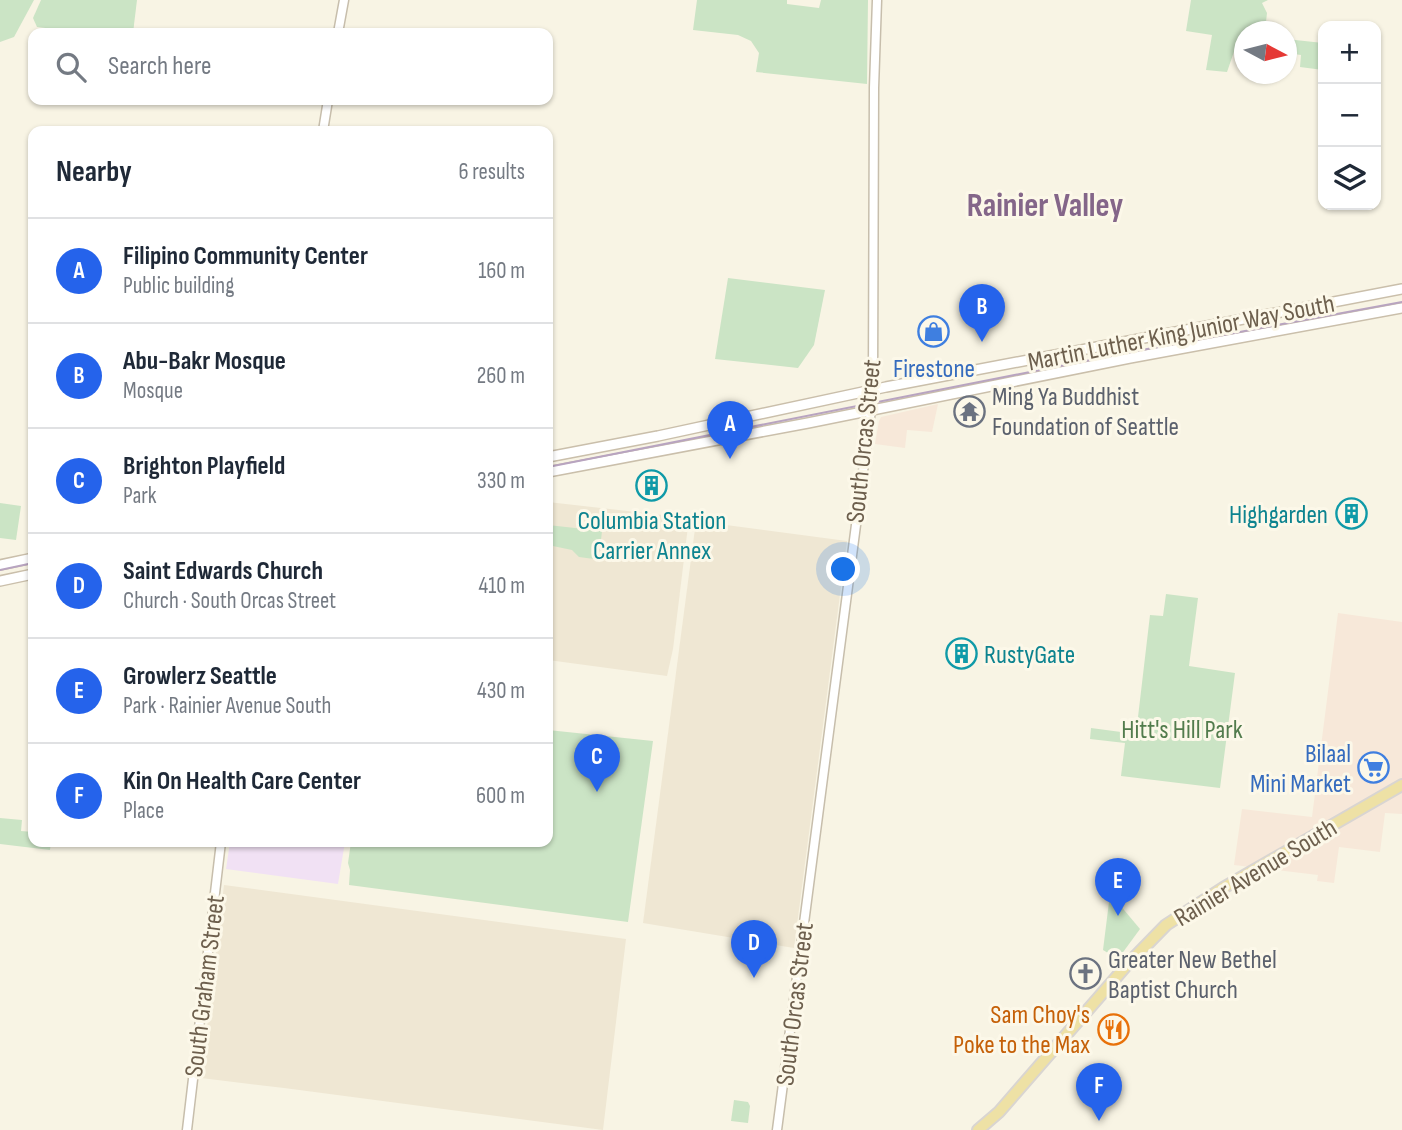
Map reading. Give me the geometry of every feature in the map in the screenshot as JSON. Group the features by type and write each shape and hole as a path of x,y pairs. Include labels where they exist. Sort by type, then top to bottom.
{"main road":[{"name":"Martin Luther King Junior Way South","path":"553,456 873,390 1402,289"},
{"name":"Martin Luther King Junior Way South","path":"553,471 1402,307"},
{"path":"0,565 28,559"},
{"path":"0,581 28,575"},
{"name":"Rainier Avenue South","path":"978,1130 999,1112 1126,966 1166,925 1223,888 1402,785"}],"street":[{"path":"339,28 344,0"},
{"name":"South Orcas Street","path":"777,1130 873,390 873,100 877,0"},
{"path":"324,126 327,105"},
{"name":"South Graham Street","path":"187,1130 220,847"}],"shaded area":[{"path":"938,404 932,432 907,430 905,448 875,444 881,417"},
{"path":"553,503 689,518 673,649 667,676 553,661"},
{"path":"696,521 847,541 794,948 643,923"},
{"path":"1338,613 1402,622 1402,814 1385,813 1380,852 1339,847 1334,883 1317,881 1318,875 1234,865 1242,809 1312,817"},
{"path":"229,847 344,847 338,884 226,869"},
{"path":"224,885 626,939 603,1130 201,1078"}],"green space":[{"path":"0,0 34,0 14,37 0,42"},
{"path":"41,0 137,0 134,28 45,28 37,27 33,18"},
{"path":"697,0 787,0 787,4 819,8 821,0 868,0 867,84 756,72 759,53 751,41 738,35 693,30"},
{"path":"1191,0 1268,0 1262,3 1267,13 1266,21 1234,21 1234,52 1227,72 1206,70 1212,35 1186,31"},
{"path":"1297,40 1318,42 1318,69 1300,67 1301,55 1297,54"},
{"path":"728,278 825,290 814,345 798,368 715,359"},
{"path":"0,503 21,506 16,540 0,538"},
{"path":"553,526 602,531 600,549 594,559 579,557 572,550 553,546"},
{"name":"Hitt's Hill Park","path":"1166,594 1198,598 1189,666 1235,673 1220,788 1121,776 1125,743 1090,739 1091,728 1136,734 1150,615 1163,616"},
{"path":"553,731 653,741 628,922 349,885 350,847 553,847"},
{"path":"0,818 22,820 21,831 28,832 28,847 50,847 50,850 0,844"},
{"path":"1114,898 1140,929 1118,959 1103,950 1109,902"},
{"path":"734,1100 748,1102 748,1123 731,1121"}],"tram line":[{"path":"553,466 1131,352 1402,302"},
{"path":"0,570 28,564"}],"place":[{"name":"Firestone","path":"934,332"},
{"name":"Abu-Bakr Mosque","path":"982,342"},
{"name":"Ming Ya Buddhist Foundation of Seattle","path":"969,411"},
{"name":"Filipino Community Center","path":"730,459"},
{"name":"Columbia Station Carrier Annex","path":"652,485"},
{"name":"Highgarden","path":"1351,514"},
{"name":"RustyGate","path":"961,654"},
{"name":"Bilaal Mini Market","path":"1374,768"},
{"name":"Brighton Playfield","path":"597,792"},
{"name":"Growlerz Seattle","path":"1118,916"},
{"name":"Greater New Bethel Baptist Church","path":"1085,974"},
{"name":"Saint Edwards Church","path":"754,978"},
{"name":"Sam Choy's Poke to the Max","path":"1113,1029"},
{"name":"Kin On Health Care Center","path":"1099,1121"}],"district":[{"name":"Rainier Valley","path":"1045,204"}]}
